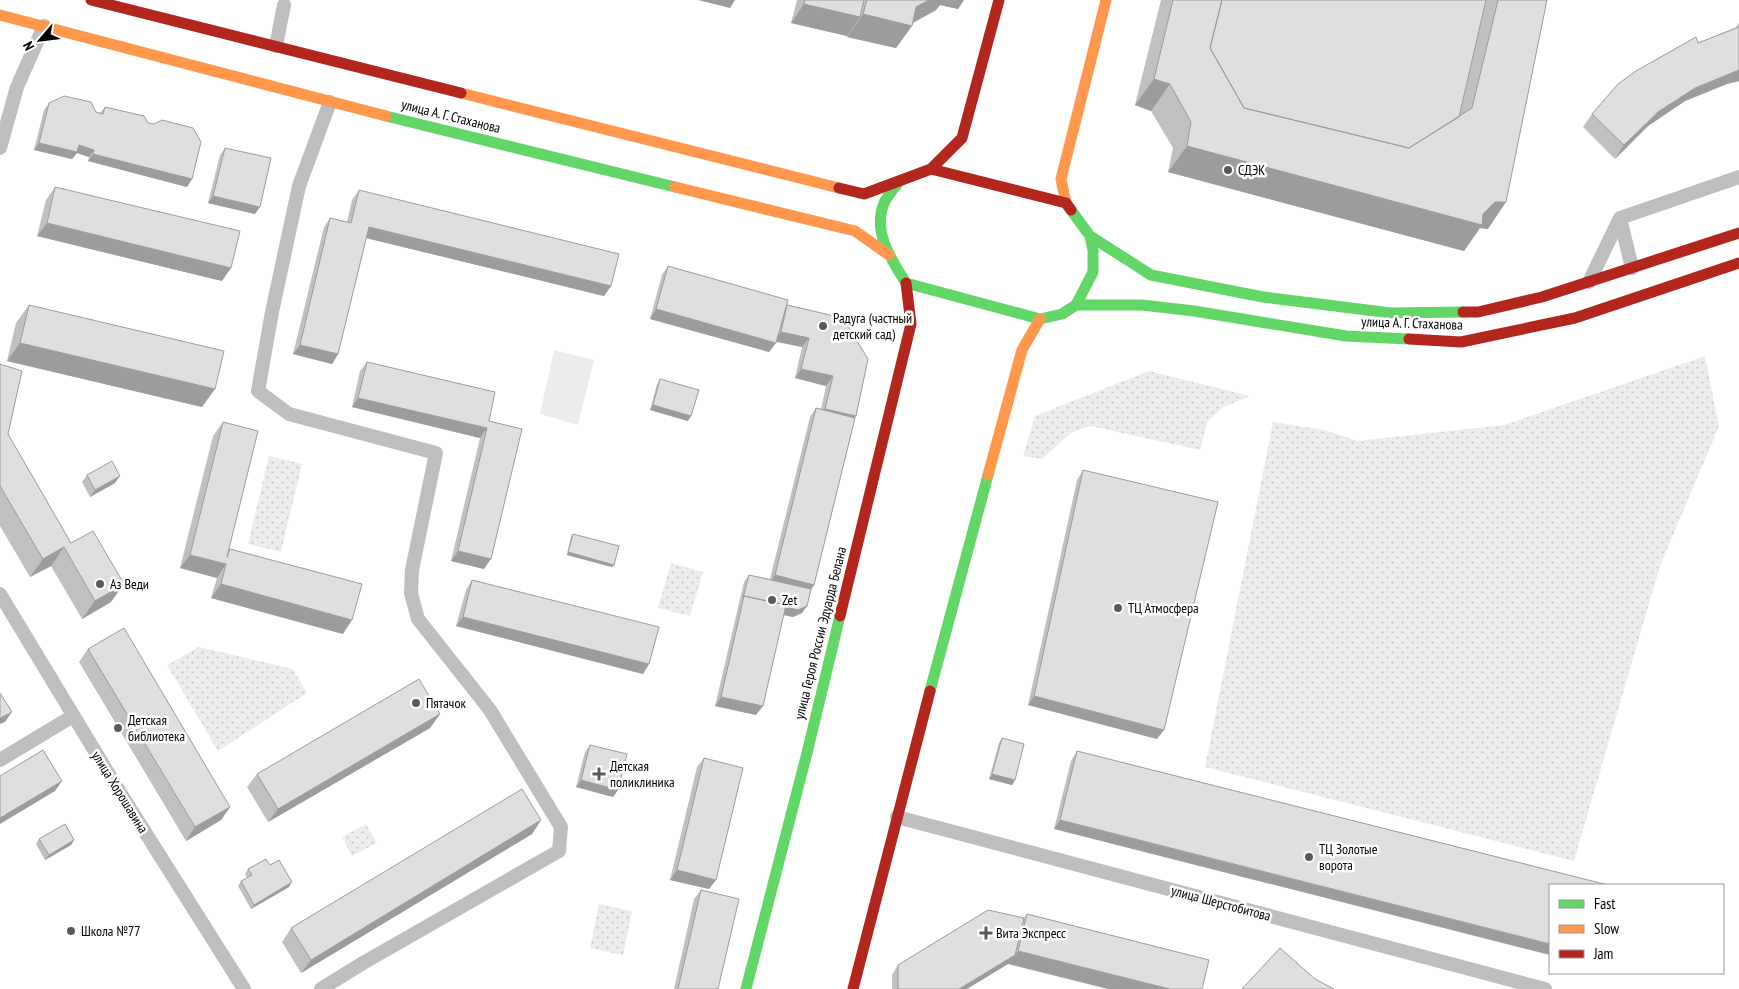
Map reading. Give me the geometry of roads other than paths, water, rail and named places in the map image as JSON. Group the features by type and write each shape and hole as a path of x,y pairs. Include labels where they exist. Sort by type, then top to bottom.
{"main road":[{"name":"улица А. Г. Стаханова","path":"91,0 864,194 931,169"},
{"path":"931,169 962,138 999,0"},
{"path":"899,182 883,204 878,229 889,255 906,282 1040,319 1062,314 1076,305 1093,272 1093,250 1090,236 1066,203 1061,179 1106,0"},
{"name":"улица А. Г. Стаханова","path":"0,15 330,102 855,231 889,255"},
{"path":"931,169 1066,203"},
{"name":"улица А. Г. Стаханова","path":"1090,236 1151,275 1263,297 1391,313 1478,312 1542,297 1739,234"},
{"name":"улица А. Г. Стаханова","path":"1076,305 1142,305 1194,311 1346,336 1460,342 1575,318 1739,263"},
{"name":"улица Героя России Эдуарда Белана","path":"746,989 807,753 911,324 906,282"},
{"path":"854,989 897,817 1022,350 1040,319"}],"street":[{"path":"276,46 284,5"},
{"path":"0,148 17,87 44,26"},
{"path":"321,989 559,851 561,826 490,710 418,620 411,593 412,570 436,453 289,414 258,391 272,312 299,186 330,102"},
{"path":"1589,282 1620,218 1739,177"},
{"path":"1620,218 1632,268"},
{"name":"улица Хорошавина","path":"0,594 73,716 244,989"},
{"path":"0,760 73,716"},
{"name":"улица Шерстобитова","path":"897,817 1545,989"}],"place":[{"name":"СДЭК","path":"1228,170"},
{"name":"Радуга (частный детский сад)","path":"823,326"},
{"name":"Аз Веди","path":"100,584"},
{"name":"Zet","path":"772,600"},
{"name":"ТЦ Атмосфера","path":"1118,608"},
{"name":"Пятачок","path":"416,703"},
{"name":"Детская библиотека","path":"118,728"},
{"name":"Детская поликлиника","path":"599,774"},
{"name":"ТЦ Золотые ворота","path":"1309,857"},
{"name":"Школа №77","path":"71,931"},
{"name":"Вита Экспресс","path":"986,933"}]}
